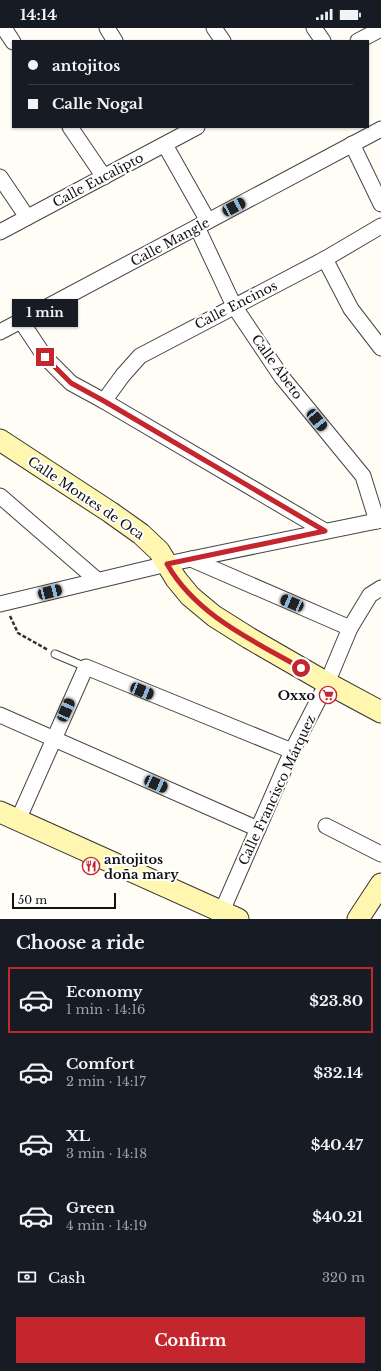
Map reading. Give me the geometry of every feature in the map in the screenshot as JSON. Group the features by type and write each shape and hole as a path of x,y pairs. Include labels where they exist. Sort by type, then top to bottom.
{"main road":[{"name":"Calle Montes de Oca","path":"0,440 141,534 159,550 176,579 190,596 214,616 327,683 381,712"},
{"path":"9,816 230,915"},
{"path":"358,919 381,884"}],"street":[{"path":"4,28 12,40"},
{"path":"107,28 115,40"},
{"path":"214,28 222,40"},
{"path":"314,28 322,40"},
{"path":"360,40 381,29"},
{"path":"71,128 104,177"},
{"name":"Calle Eucalipto","path":"0,232 165,145 175,132 193,128"},
{"name":"Calle Mangle","path":"0,332 381,129"},
{"path":"352,144 381,204"},
{"name":"Calle Abeto","path":"165,145 203,224 234,306 281,376 363,476 379,521"},
{"path":"0,177 26,217"},
{"name":"Calle Encinos","path":"104,401 123,375 140,356 324,259 381,226"},
{"path":"324,259 351,309 381,348"},
{"path":"21,321 45,357 71,383 325,531"},
{"path":"0,496 97,580"},
{"path":"2,603 167,564 379,521"},
{"path":"191,560 350,628"},
{"name":"Calle Francisco Márquez","path":"230,915 258,829 292,751 327,683 350,628 370,595 381,588"},
{"path":"9,816 54,739 86,667 292,751"},
{"path":"0,715 258,829"},
{"path":"326,826 381,854"}],"lane":[{"path":"55,654 86,667"}],"path":[{"path":"2,603 18,633 55,654"}],"place":[{"name":"Oxxo","path":"328,695"},
{"name":"antojitos doña mary","path":"91,866"}],"route":[{"path":"45,357 71,383 325,531 167,564 176,579 190,596 214,616 301,668"}]}
